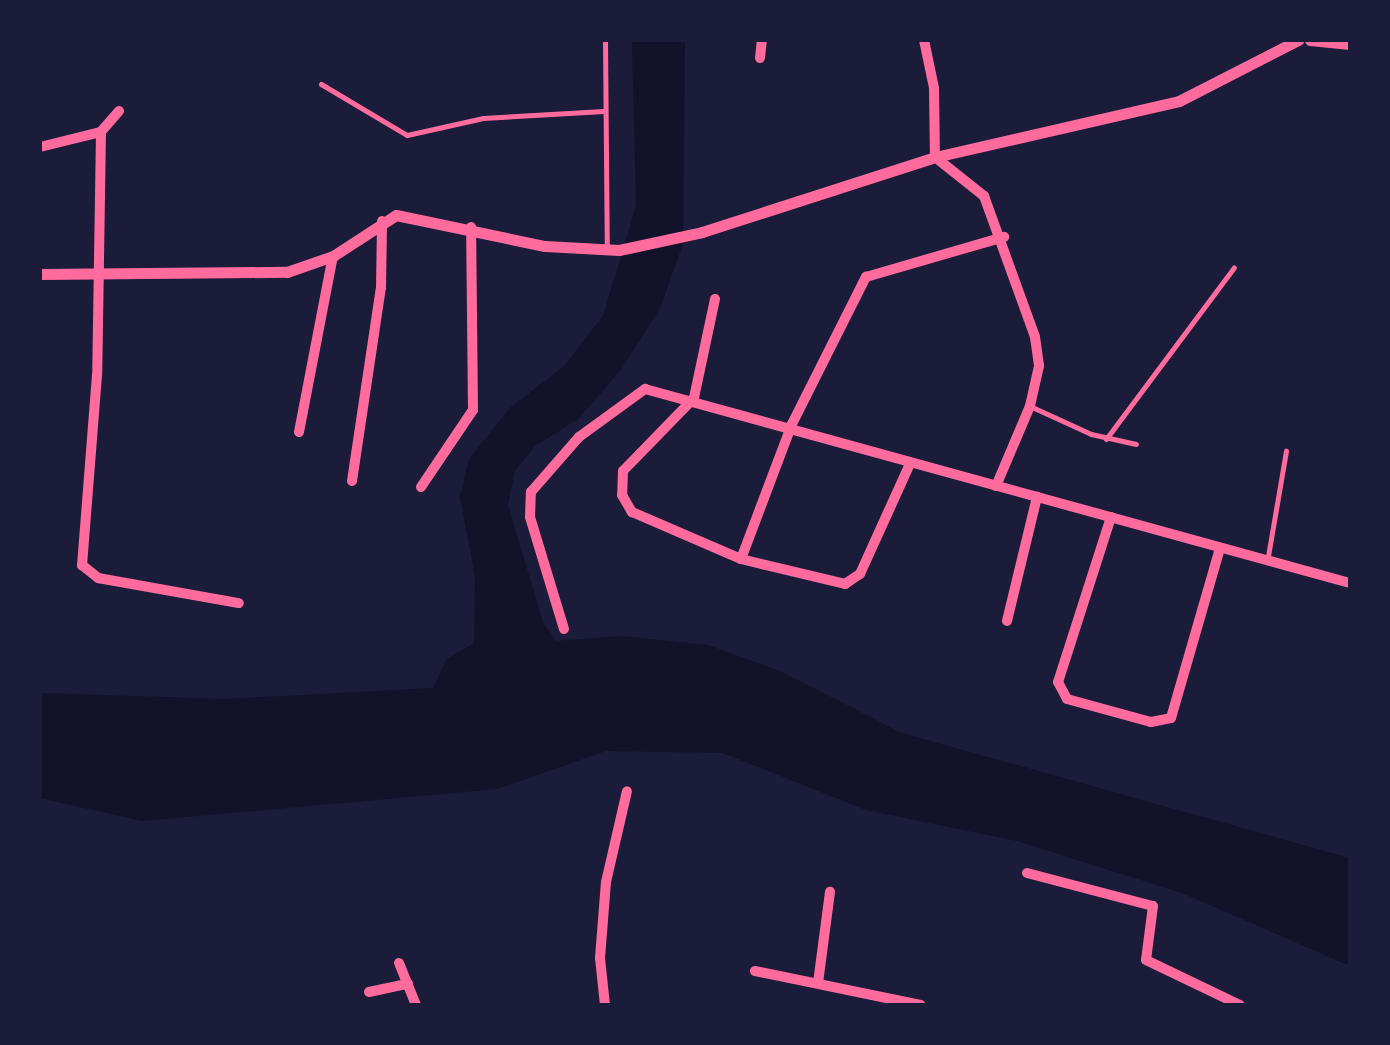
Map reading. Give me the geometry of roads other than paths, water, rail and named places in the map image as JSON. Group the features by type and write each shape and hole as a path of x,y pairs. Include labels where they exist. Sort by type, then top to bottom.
{"street":[{"path":"760,58 762,40"},
{"path":"924,40 934,88 935,157"},
{"path":"40,274 99,277 287,272 333,256 382,220 420,216 545,246 613,251 702,232 935,157 1179,101 1298,40"},
{"path":"1310,40 1350,44"},
{"path":"118,111 102,132 99,277 82,565 98,578 239,603"},
{"path":"40,147 102,132"},
{"path":"935,157 984,196 1004,237 1035,337 1040,366 1030,406 996,486"},
{"path":"352,481 381,288 382,220"},
{"path":"421,486 473,410 470,226"},
{"path":"741,559 792,424 866,277 1004,237"},
{"path":"299,432 333,256"},
{"path":"716,299 694,398 623,472 622,495 632,512 658,527 741,559 845,584 860,574 910,464"},
{"path":"564,628 530,518 531,492 550,464 645,389 792,424 910,464 1350,582"},
{"path":"1007,621 1037,498"},
{"path":"1111,517 1058,682 1066,698 1151,722 1171,718 1220,548"},
{"path":"605,1005 600,958 606,882 628,791"},
{"path":"1027,873 1153,906 1144,957 1240,1005"},
{"path":"818,983 830,892"},
{"path":"399,962 416,1005"},
{"path":"755,971 921,1005"},
{"path":"369,992 408,984"}],"lane":[{"path":"605,40 604,111 613,251"},
{"path":"321,84 408,135 483,118 604,111"},
{"path":"1106,439 1234,266"},
{"path":"1030,406 1106,439 1136,444"},
{"path":"1267,562 1286,451"}]}
